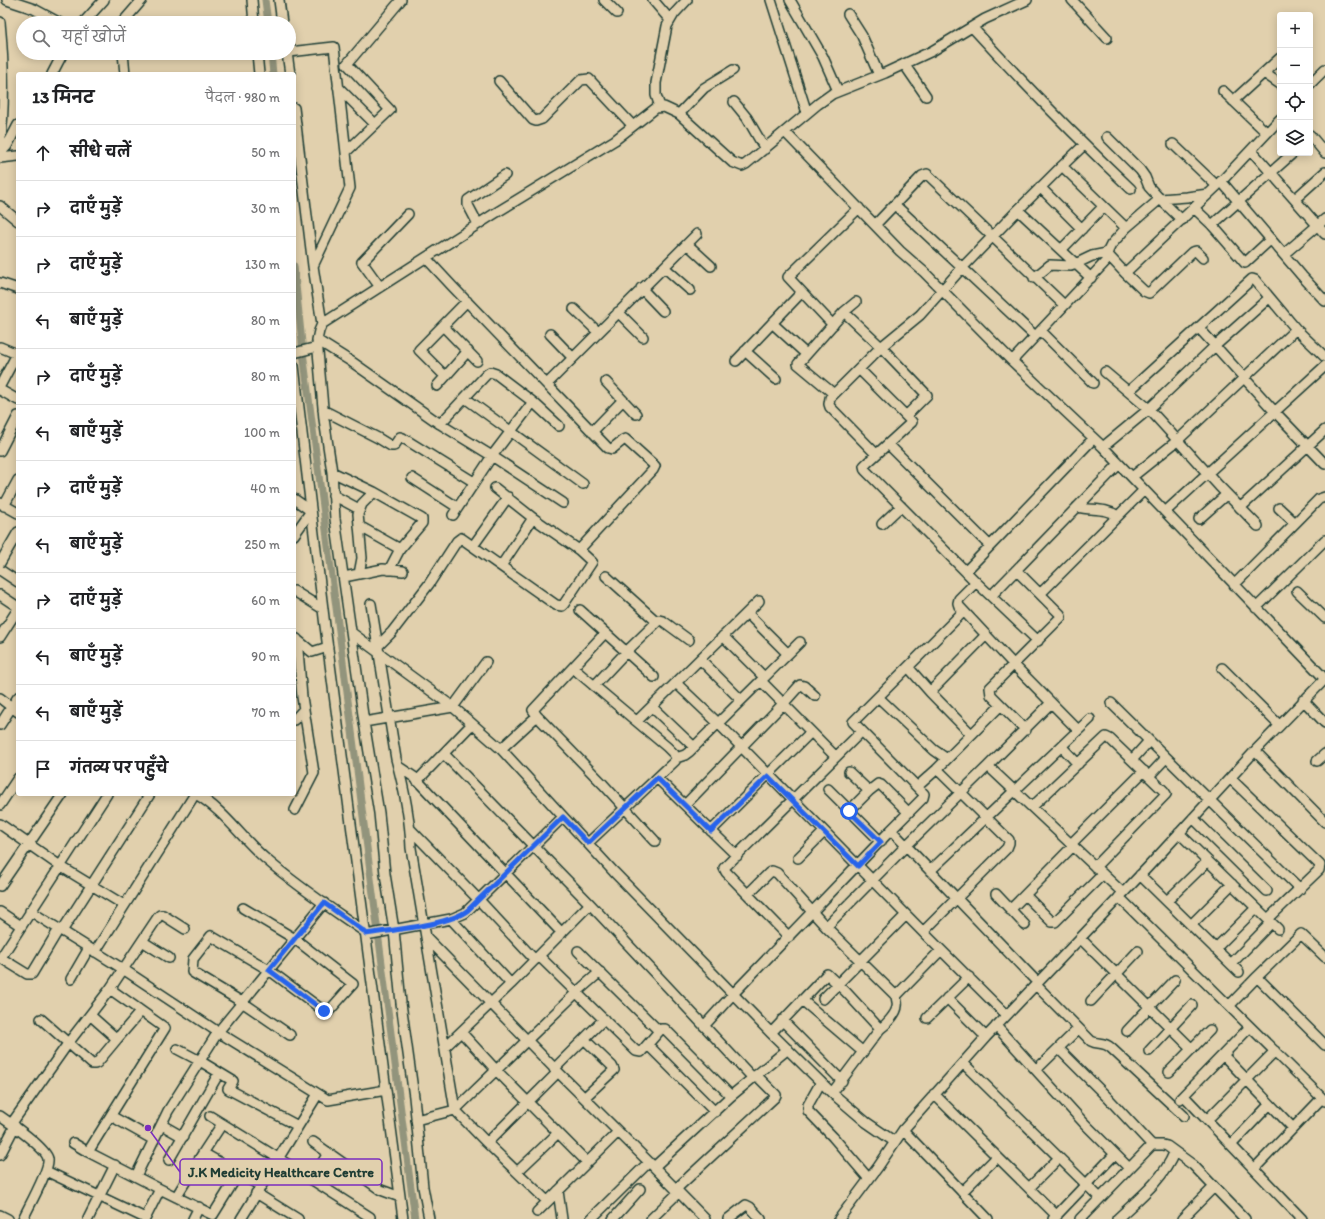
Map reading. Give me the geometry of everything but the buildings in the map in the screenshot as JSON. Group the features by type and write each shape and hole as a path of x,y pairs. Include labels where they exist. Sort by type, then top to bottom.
{"street":[{"path":"7,0 34,9 47,16"},
{"path":"89,16 104,0"},
{"path":"128,16 143,0"},
{"path":"252,0 253,16"},
{"path":"279,0 281,16"},
{"path":"346,152 390,110 347,64 401,0"},
{"path":"604,0 617,13"},
{"path":"653,0 670,20"},
{"path":"660,106 656,95 656,83 663,44 670,20 687,0"},
{"path":"771,0 807,113"},
{"path":"790,0 823,57 838,91"},
{"path":"429,1219 423,1187 408,1049 401,1003 377,932 385,874 379,813 364,722 335,519 332,472 315,345 318,331 322,324 478,224 615,140 652,110 660,106 668,108 678,114 732,162 742,166 765,149 827,97 932,51 985,19 1027,0"},
{"path":"1072,0 1107,38"},
{"path":"848,14 862,36 879,75"},
{"path":"0,22 3,119 0,142"},
{"path":"972,27 1014,73 1084,145 1131,190"},
{"path":"296,51 334,47 350,188 313,266"},
{"path":"53,72 59,60"},
{"path":"124,60 125,72"},
{"path":"258,60 259,72"},
{"path":"289,60 290,72"},
{"path":"1232,101 1277,61"},
{"path":"904,64 926,96"},
{"path":"1313,81 1325,69"},
{"path":"678,114 704,88 733,70"},
{"path":"1264,73 1277,82"},
{"path":"499,81 533,120 536,121 542,119 581,80 589,79 634,126"},
{"path":"338,87 375,124"},
{"path":"1223,91 1267,133"},
{"path":"734,102 747,118 765,149"},
{"path":"1125,273 1182,220 1279,120"},
{"path":"296,125 313,266 322,324"},
{"path":"0,153 7,146 16,129"},
{"path":"785,132 900,251 924,272 1012,361 1132,477 1325,679 1303,700 1140,875 1006,1015 934,1094 904,1130 870,1179 839,1219"},
{"path":"1108,137 1140,170 1149,187 1182,220"},
{"path":"1313,140 1325,153"},
{"path":"1173,144 1239,202 1325,301"},
{"path":"876,454 830,407 829,402 834,394 881,347 920,315 941,290 1040,187 1084,145"},
{"path":"1251,150 1325,234"},
{"path":"0,158 16,156"},
{"path":"1212,225 1290,156"},
{"path":"0,164 16,162"},
{"path":"1062,166 1126,228"},
{"path":"1295,199 1325,172"},
{"path":"875,225 922,176 927,174 992,238 1064,305"},
{"path":"478,224 468,205 468,200 505,175"},
{"path":"1040,187 1082,229"},
{"path":"1012,361 1091,278 1109,255 1111,245 1126,228 1160,199 1208,194"},
{"path":"895,205 962,268 1038,333 1093,383"},
{"path":"0,206 16,219"},
{"path":"1061,250 1103,207"},
{"path":"833,325 788,277 859,208"},
{"path":"1194,208 1212,225 1245,263 1271,239"},
{"path":"1018,210 1091,278"},
{"path":"380,287 362,262 408,214"},
{"path":"1284,254 1325,219"},
{"path":"546,384 697,234"},
{"path":"687,244 711,266"},
{"path":"1109,255 1125,273 1144,291 1149,293 1192,252 1196,251 1203,258"},
{"path":"1034,278 1050,265 1067,267 1092,256 1109,255"},
{"path":"426,258 610,449 614,448 623,440 628,441 653,464 654,468 579,550"},
{"path":"664,266 690,290"},
{"path":"1129,391 1252,279 1255,280 1296,329 1325,357"},
{"path":"0,283 16,288"},
{"path":"641,288 663,311"},
{"path":"736,361 802,292"},
{"path":"1103,448 1149,409 1215,346 1269,298"},
{"path":"446,376 419,350 467,301"},
{"path":"834,394 798,364 844,312 856,302"},
{"path":"574,309 598,332"},
{"path":"618,312 643,337"},
{"path":"844,312 881,347 927,395 906,416"},
{"path":"772,323 806,354"},
{"path":"442,326 468,351 477,362"},
{"path":"1199,328 1275,412 1325,464"},
{"path":"1132,477 1177,441 1296,329"},
{"path":"550,334 573,358"},
{"path":"296,352 315,345 352,362 440,424 492,456 564,504"},
{"path":"0,347 16,354"},
{"path":"437,386 468,351"},
{"path":"745,351 776,379"},
{"path":"0,386 16,362"},
{"path":"1165,512 1325,366"},
{"path":"859,369 912,422 876,454 864,468 976,582 1038,641"},
{"path":"1105,372 1149,409 1177,441 1258,526"},
{"path":"440,424 487,374 493,373 533,402 559,426"},
{"path":"606,382 636,414"},
{"path":"0,390 16,399"},
{"path":"296,398 328,647 377,932 386,1090 403,1219"},
{"path":"465,398 583,484"},
{"path":"592,432 623,400"},
{"path":"412,478 455,511 492,456 533,402"},
{"path":"323,410 391,446 394,446 400,438 403,438 474,482"},
{"path":"0,451 16,420"},
{"path":"1240,508 1325,430"},
{"path":"966,571 1093,439"},
{"path":"888,444 990,546"},
{"path":"991,596 1119,464"},
{"path":"332,472 374,492 422,519 422,523 400,550 389,570"},
{"path":"16,483 2,504 16,512"},
{"path":"379,649 429,584 456,541 463,538 556,605 562,606 592,564 591,561 579,550 495,488"},
{"path":"1040,594 1144,490"},
{"path":"359,574 362,558 358,514 359,509 374,492"},
{"path":"1200,519 1227,494"},
{"path":"334,495 359,509"},
{"path":"473,546 508,497"},
{"path":"1234,585 1319,499 1325,497"},
{"path":"296,500 311,511"},
{"path":"882,524 901,506"},
{"path":"1077,507 1090,510 1101,509 1118,516"},
{"path":"1279,508 1295,524"},
{"path":"296,532 311,511"},
{"path":"501,566 534,518"},
{"path":"359,526 400,550"},
{"path":"0,563 16,535"},
{"path":"1256,608 1325,540"},
{"path":"0,570 16,581"},
{"path":"344,577 389,570 403,570"},
{"path":"1016,570 1060,614 1061,617 990,688 991,695 1026,730"},
{"path":"606,576 656,621"},
{"path":"976,582 959,599 959,606 963,612 1078,730"},
{"path":"1297,591 1325,618"},
{"path":"296,592 323,609"},
{"path":"0,595 16,607"},
{"path":"637,721 759,601"},
{"path":"371,604 398,767 411,830 411,848 456,1110 487,1143 547,1201"},
{"path":"580,610 654,677"},
{"path":"0,637 16,611"},
{"path":"704,1026 924,796 923,792 918,786 853,722 963,612"},
{"path":"746,613 788,654"},
{"path":"594,686 656,621 664,621 690,640"},
{"path":"352,633 379,649 453,707 501,749 563,817 771,1033 832,1093 866,1122 895,1142"},
{"path":"605,633 534,708 534,712 655,841"},
{"path":"930,692 986,635"},
{"path":"723,636 763,679 783,704 836,757"},
{"path":"296,639 312,652 328,647"},
{"path":"588,843 675,761 676,758 685,755 694,747 800,642"},
{"path":"295,810 314,773 296,646"},
{"path":"700,659 742,700"},
{"path":"364,722 453,707 486,662"},
{"path":"908,667 971,734"},
{"path":"572,668 637,721 674,754 676,758"},
{"path":"1222,668 1279,726"},
{"path":"676,683 718,723 768,776 1006,1015"},
{"path":"685,805 783,704 800,684 814,696"},
{"path":"296,692 302,697"},
{"path":"878,697 934,750 947,758"},
{"path":"0,698 15,710 0,725"},
{"path":"1303,700 1325,723"},
{"path":"826,927 906,846 1026,730 1051,703"},
{"path":"1111,703 1300,889"},
{"path":"918,786 1002,705"},
{"path":"652,707 694,747"},
{"path":"296,718 304,708"},
{"path":"501,749 537,716"},
{"path":"930,871 1015,792 1090,719"},
{"path":"417,781 472,724"},
{"path":"789,937 724,870 726,866 862,731"},
{"path":"711,831 811,732"},
{"path":"1032,807 1106,737 1110,739 1166,792 1165,796 1095,867"},
{"path":"1132,760 1149,741"},
{"path":"1062,747 1078,764"},
{"path":"1255,751 1325,822"},
{"path":"444,754 590,904 704,1026 754,1076 776,1095 651,1219"},
{"path":"1317,761 1325,754"},
{"path":"1010,910 1072,845 1146,774 1166,758"},
{"path":"988,766 1103,874 1121,895 1229,1006 1324,1099 1293,1128 1254,1169"},
{"path":"398,767 417,781 562,933"},
{"path":"923,932 1007,848 1009,843 1009,840 937,769"},
{"path":"850,772 869,791"},
{"path":"657,778 737,856"},
{"path":"1230,778 1320,865 1319,870 1300,889 1272,924 1231,964"},
{"path":"0,805 16,781"},
{"path":"849,811 869,791 876,785 880,784 908,812"},
{"path":"828,789 881,842"},
{"path":"0,886 61,796"},
{"path":"106,796 1,957 27,974 32,974 92,885 149,796"},
{"path":"71,979 200,796"},
{"path":"202,796 227,818 266,860 324,903 377,932 424,925 451,919 465,912 506,874 563,817"},
{"path":"1193,818 1268,891"},
{"path":"0,824 60,866 124,905"},
{"path":"411,830 537,958 577,992 637,1052 641,1052 659,1031 665,1029 731,1096"},
{"path":"891,830 1078,1029 1095,1043 1104,1043 1112,1048 1184,1116"},
{"path":"798,858 824,832"},
{"path":"1179,833 1272,924"},
{"path":"1166,901 1208,861"},
{"path":"0,869 8,874"},
{"path":"748,894 769,873 772,871 774,872 826,927 896,996 898,1006 896,1011 880,1029 832,1093"},
{"path":"1025,895 1052,922 1055,922 1103,874"},
{"path":"1140,875 1239,972"},
{"path":"1191,925 1232,884"},
{"path":"996,894 1025,925"},
{"path":"136,1176 168,1111 218,1032 324,903"},
{"path":"445,1047 511,984 590,904"},
{"path":"243,908 295,938 353,984 329,1011 324,1011 269,970 211,936 194,959 192,972 242,1002 290,1035"},
{"path":"1215,949 1256,908"},
{"path":"30,911 124,969 218,1032 328,1100 386,1090"},
{"path":"0,912 21,926"},
{"path":"0,1155 13,1124 69,1042 110,989 160,915 163,915 185,929"},
{"path":"823,999 837,983 906,915"},
{"path":"451,919 511,984"},
{"path":"1229,1006 1301,934 1325,958"},
{"path":"426,938 705,1219"},
{"path":"1080,938 1192,1049"},
{"path":"142,941 169,958"},
{"path":"896,996 941,950"},
{"path":"578,951 659,1031"},
{"path":"1090,1001 1138,952"},
{"path":"416,1120 456,1110 577,992 600,972"},
{"path":"771,1033 827,974 880,1029"},
{"path":"1257,977 1325,1045"},
{"path":"927,1018 969,978"},
{"path":"1127,1031 1175,980"},
{"path":"88,1152 165,1028 110,989"},
{"path":"947,998 986,1037"},
{"path":"802,1000 863,1052"},
{"path":"1149,1051 1192,1005"},
{"path":"41,1019 69,1042 89,1062 95,1064 141,1011"},
{"path":"90,1015 117,1039"},
{"path":"487,1143 528,1102 584,1039 604,1019"},
{"path":"782,1020 842,1081"},
{"path":"996,1026 1115,1154 1130,1168"},
{"path":"1174,1106 1250,1027"},
{"path":"1036,1070 1078,1029"},
{"path":"1169,1072 1210,1030"},
{"path":"461,1032 497,1071 587,1162"},
{"path":"584,1039 612,1066 614,1070 584,1098"},
{"path":"648,1045 715,1112"},
{"path":"1059,1048 1152,1145 1163,1145 1193,1165 1245,1219"},
{"path":"177,1049 233,1081 228,1089 298,1126"},
{"path":"591,1219 651,1164 715,1112 754,1076 788,1049"},
{"path":"1207,1120 1275,1051"},
{"path":"1223,1055 1293,1128"},
{"path":"963,1062 1100,1198"},
{"path":"169,1160 219,1073"},
{"path":"821,1082 808,1105 808,1111 870,1179"},
{"path":"241,1219 318,1094"},
{"path":"934,1094 1029,1188 1055,1217 1115,1154"},
{"path":"1184,1096 1302,1219"},
{"path":"1230,1145 1270,1104"},
{"path":"0,1116 13,1124 47,1155 48,1162 46,1171 23,1219"},
{"path":"111,1116 154,1140"},
{"path":"210,1116 370,1217"},
{"path":"176,1197 222,1124"},
{"path":"162,1125 183,1137"},
{"path":"904,1130 988,1219"},
{"path":"537,1212 618,1132"},
{"path":"517,1172 558,1133"},
{"path":"313,1142 381,1190 400,1197"},
{"path":"73,1143 213,1215 239,1173"},
{"path":"1080,1219 1152,1145"},
{"path":"1117,1219 1159,1179 1168,1166 1174,1152"},
{"path":"203,1153 239,1173 298,1219"},
{"path":"312,1180 328,1153"},
{"path":"962,1192 997,1157"},
{"path":"1029,1188 1059,1158"},
{"path":"88,1219 115,1165"},
{"path":"46,1171 145,1219 160,1189"},
{"path":"1182,1219 1214,1187"},
{"path":"612,1219 640,1189"},
{"path":"558,1191 562,1219"},
{"path":"728,1219 746,1204 761,1219"},
{"path":"193,1219 199,1207"},
{"path":"0,1215 8,1219"}],"waterway":[{"path":"265,0 267,16"},
{"path":"272,60 273,72"},
{"path":"296,285 303,352 415,1219"}],"place":[{"name":"J.K Medicity Healthcare Centre","path":"148,1128"}],"route":[{"path":"324,1011 269,970 324,903 366,934 424,925 451,919 468,910 563,817 588,843 657,778 711,831 768,776 858,866 881,842 849,811"}]}
